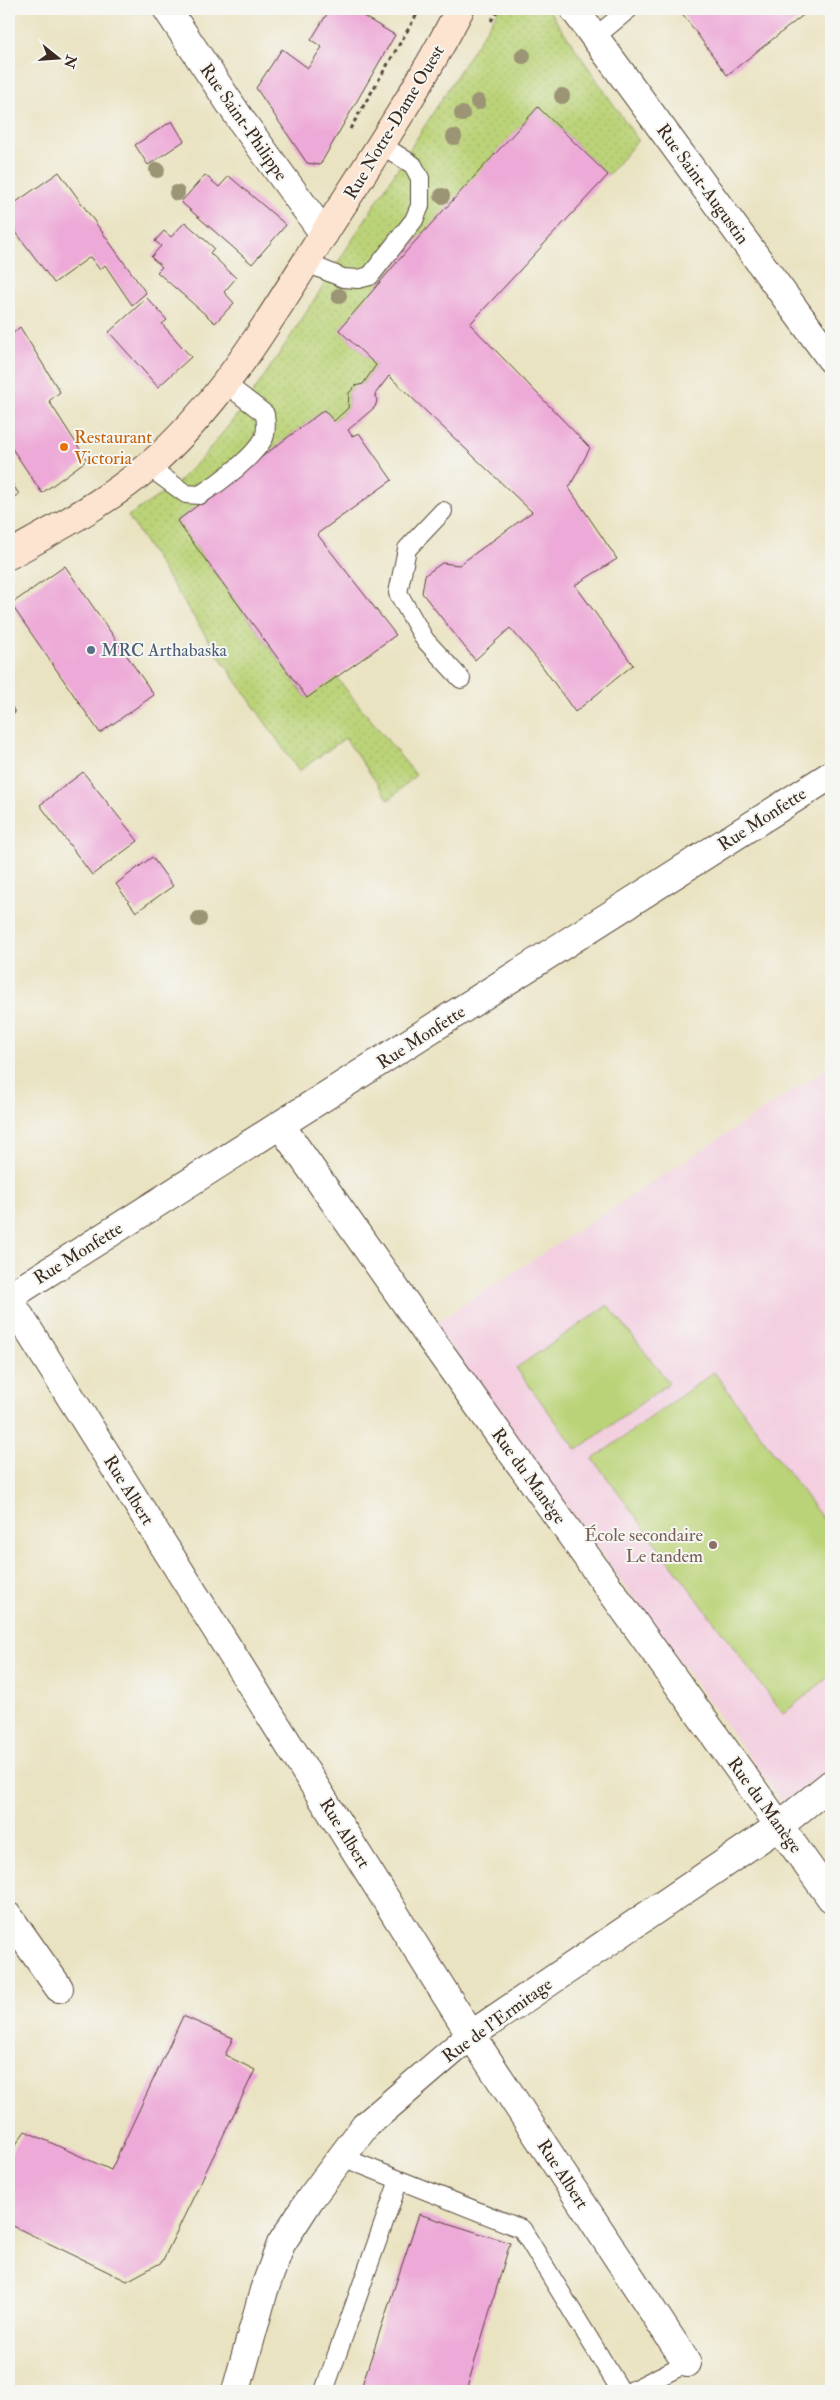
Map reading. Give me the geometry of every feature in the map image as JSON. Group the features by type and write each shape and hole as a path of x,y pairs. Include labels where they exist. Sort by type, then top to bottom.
{"street":[{"name":"Rue Saint-Philippe","path":"167,9 241,120 324,234"},
{"name":"Rue Notre-Dame Ouest","path":"9,555 55,530 104,499 149,467 190,426 226,384 270,322 382,144 439,50 460,9"},
{"name":"Rue Saint-Augustin","path":"574,9 831,359"},
{"name":"Rue Monfette","path":"9,1298 831,775"},
{"name":"Rue du Manège","path":"281,1126 831,1898"},
{"name":"Rue Albert","path":"9,1298 471,2034 687,2363"},
{"name":"Rue de l'Ermitage","path":"236,2391 264,2290 282,2244 310,2199 365,2126 471,2034 780,1826 831,1784"},
{"path":"9,1917 59,1988"}],"lane":[{"path":"595,37 629,9"},
{"path":"307,263 343,278 358,280 370,276 414,220 420,206 420,178 413,165 382,144"},
{"path":"149,467 186,494 200,495 241,464 264,438 265,414 226,384"},
{"path":"443,511 407,550 398,593 425,640 461,679"},
{"path":"342,2157 522,2229 621,2391"},
{"path":"324,2391 399,2180"},
{"path":"630,2391 687,2363"}],"shaded area":[{"name":"École secondaire Le tandem","path":"831,1066 831,1766 784,1804 434,1324"}],"green space":[{"path":"499,9 548,9 638,140 608,175 538,107 339,330 376,365 363,384 355,386 349,392 348,408 334,421 324,410 177,521 306,697 336,677 416,775 389,800 345,738 299,771 221,659 128,516 174,486 203,457 242,409 295,330"},
{"path":"608,1305 669,1383 577,1450 516,1368"},
{"path":"714,1372 831,1530 831,1675 783,1714 593,1459"}],"building":[{"path":"330,9 351,9 395,35 320,165 307,163 256,88 282,49 308,68 322,47 311,40"},
{"path":"679,9 811,9 727,75"},
{"path":"538,107 608,175 470,324 590,448 569,488 617,559 575,585 633,665 575,712 537,659 510,628 475,660 422,593 425,575 442,563 459,565 532,512 389,376 375,394 377,401 375,407 348,430 352,436 359,433 392,480 317,534 396,635 307,698 177,521 324,410 334,421 348,408 349,393 355,386 363,384 376,365 339,330 410,247"},
{"path":"172,121 184,141 148,165 135,145"},
{"path":"59,172 146,293 132,305 105,265 100,270 90,257 54,283 9,223 9,207"},
{"path":"205,175 219,187 229,176 286,225 252,264 181,202"},
{"path":"185,222 214,248 210,253 236,278 224,292 234,303 215,323 157,272 162,267 151,257 161,246 155,241 164,231 171,237"},
{"path":"147,298 167,320 162,324 191,357 158,387 109,332"},
{"path":"20,327 60,392 49,401 87,460 42,493 9,444 9,337"},
{"path":"9,479 19,494 9,500"},
{"path":"65,566 154,695 100,733 11,604"},
{"path":"9,701 15,713 9,717"},
{"path":"83,772 138,841 92,875 40,805"},
{"path":"152,857 173,886 136,912 116,884"},
{"path":"183,2016 233,2038 225,2055 255,2070 162,2262 127,2281 9,2224 9,2155 25,2131 111,2170"},
{"path":"419,2214 510,2243 466,2391 360,2391"}],"place":[{"name":"Restaurant Victoria","path":"64,447"},
{"name":"MRC Arthabaska","path":"91,650"},
{"name":"École secondaire Le tandem","path":"713,1545"}]}
